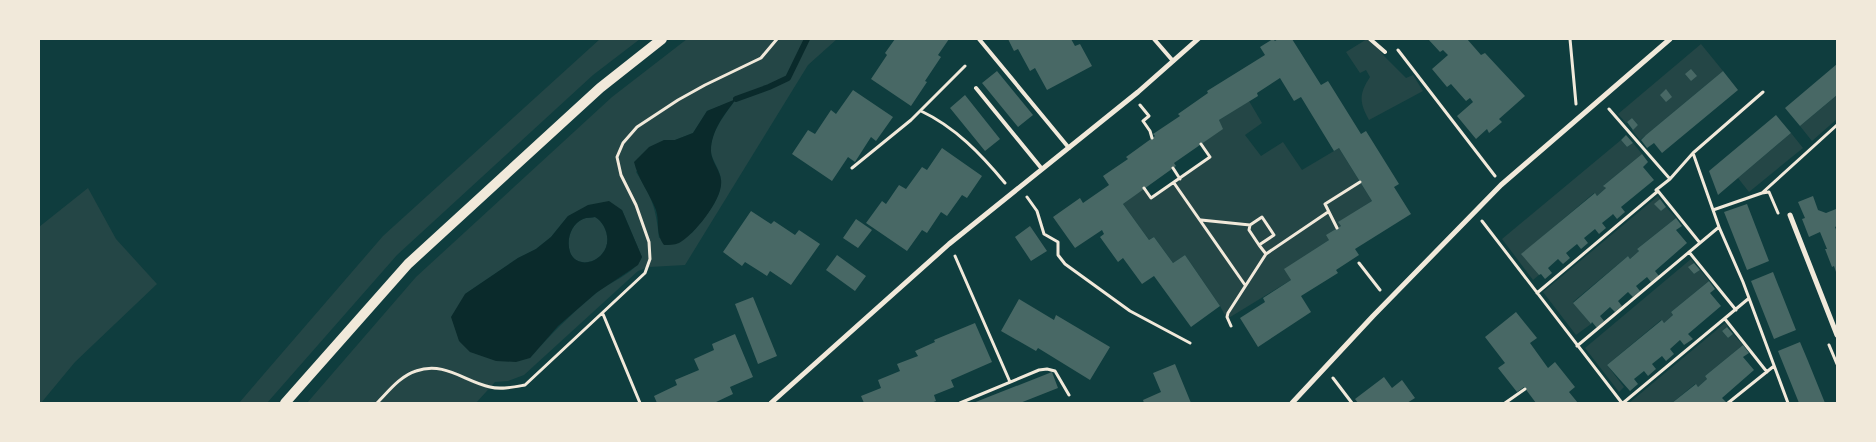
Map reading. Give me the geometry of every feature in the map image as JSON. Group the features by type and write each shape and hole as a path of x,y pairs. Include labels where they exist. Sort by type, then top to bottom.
{"main road":[{"path":"285,403 408,264 600,88 662,39"}],"street":[{"path":"771,403 949,244 1069,148 1198,39"},
{"path":"1292,403 1501,184 1670,39"},
{"path":"1790,214 1837,335"}],"lane":[{"path":"979,39 1069,148"},
{"path":"1154,39 1173,61"},
{"path":"1370,39 1385,52"},
{"path":"976,88 1042,169"}],"path":[{"path":"377,403 400,380 415,371 434,367 449,370 490,387 509,388 525,385 645,273 650,259 649,242 636,205 621,175 617,157 623,142 637,128 678,100 761,58 778,39"},
{"path":"1570,39 1577,119"},
{"path":"1395,46 1422,84 1501,184"},
{"path":"852,168 921,111 966,66"},
{"path":"1537,293 1658,192 1656,190 1693,153 1764,92"},
{"path":"1601,98 1670,178"},
{"path":"921,111 939,120 958,134 988,163 1013,193"},
{"path":"1149,116 1143,120 1152,138"},
{"path":"1713,210 1762,192 1837,125"},
{"path":"1144,188 1151,198 1210,157 1201,144"},
{"path":"1693,153 1713,210 1788,403"},
{"path":"1173,168 1180,178"},
{"path":"1337,228 1325,204 1360,182"},
{"path":"1174,183 1245,285"},
{"path":"1019,187 1037,211 1044,234 1058,242 1058,255 1065,264 1130,311 1190,343"},
{"path":"1658,192 1700,243"},
{"path":"1475,211 1622,403 1748,299"},
{"path":"1231,326 1227,317 1228,313 1266,254 1328,212"},
{"path":"1200,220 1250,225 1262,217 1274,235 1259,245"},
{"path":"1250,225 1249,230 1266,254"},
{"path":"1577,346 1720,227"},
{"path":"949,244 1010,382"},
{"path":"1689,252 1736,310"},
{"path":"1359,264 1388,301"},
{"path":"602,314 640,403"},
{"path":"1725,319 1767,372"},
{"path":"1728,403 1774,366"},
{"path":"1326,368 1352,403"},
{"path":"960,403 1038,370 1047,369 1055,371 1069,396"},
{"path":"1505,403 1525,389"}],"shaded area":[{"path":"600,39 640,39 593,75 397,255 267,403 239,403 383,236"},
{"path":"687,39 837,39 808,65 685,265 649,267 638,271 524,375 508,381 495,382 476,403 307,403 416,277 612,97","holes":["735,100 712,138 711,153 721,179 718,196 706,216 692,233 659,238 652,203 636,172 664,140 675,140 693,133 707,111","622,210 642,257 627,274 600,290 560,325 530,358 465,294 518,258 536,249 551,237 568,216"]},
{"path":"1367,39 1371,39 1384,56 1406,78 1413,75 1423,91 1369,120 1363,108 1362,93 1370,77 1366,70 1360,73 1346,52"},
{"path":"1701,44 1723,71 1640,140 1632,130 1638,125 1632,118 1626,123 1618,114"},
{"path":"1837,95 1837,119 1812,141 1800,126"},
{"path":"736,99 727,110 713,136 711,155 721,180 718,196 707,215 685,239 677,244 664,245 661,241 656,210 634,162 649,147 664,140 675,140 693,133 707,111"},
{"path":"1249,101 1262,123 1245,135 1261,156 1283,142 1302,170 1339,148 1372,201 1339,222 1341,226 1329,240 1285,269 1291,280 1227,319 1185,255 1173,263 1154,237 1149,240 1123,204 1144,188 1151,198 1210,158 1201,144 1222,129 1219,120"},
{"path":"1791,133 1803,148 1749,192 1738,178"},
{"path":"1621,140 1627,147 1633,143 1642,154 1604,185 1606,188 1597,196 1594,193 1522,254 1539,275 1533,280 1502,239"},
{"path":"88,188 116,239 157,284 75,362 41,403 39,403 39,227"},
{"path":"1658,196 1660,199 1655,204 1661,211 1666,207 1676,218 1637,249 1639,251 1630,259 1628,256 1573,302 1591,324 1576,335 1543,292"},
{"path":"609,201 622,210 642,257 638,265 596,293 558,326 530,358 516,362 496,361 470,352 459,341 451,317 465,294 518,258 536,249 551,237 568,216 588,205","holes":["595,217 599,220 607,234 605,250 598,258 589,262 576,260 570,252 570,233 575,225 584,218"]},
{"path":"595,217 603,224 607,234 607,245 598,258 589,262 580,262 572,257 570,252 570,233 579,221 584,218"},
{"path":"1691,259 1694,263 1689,267 1694,274 1700,270 1709,281 1671,312 1673,315 1664,323 1661,320 1607,365 1624,387 1619,392 1585,348"},
{"path":"1725,323 1728,326 1722,331 1728,338 1733,334 1743,345 1705,376 1707,379 1698,387 1695,384 1672,403 1629,403"}],"building":[{"path":"895,39 949,39 938,55 941,57 925,81 927,82 911,106 871,79"},
{"path":"1008,39 1071,39 1075,46 1080,44 1092,66 1047,90 1035,68 1030,71 1018,49 1014,51"},
{"path":"1273,39 1275,41 1278,39 1292,39 1321,85 1328,81 1361,134 1366,131 1399,184 1394,187 1411,214 1355,249 1359,255 1336,270 1338,273 1301,296 1311,312 1258,347 1240,318 1265,302 1263,298 1291,280 1284,269 1329,240 1326,235 1341,226 1338,222 1372,201 1339,148 1334,151 1301,97 1294,101 1280,78 1257,93 1258,96 1219,120 1223,129 1174,163 1176,166 1123,204 1149,240 1154,237 1173,263 1185,255 1220,306 1191,327 1154,276 1142,284 1123,258 1118,262 1100,237 1104,234 1102,230 1075,248 1053,217 1080,198 1083,203 1109,185 1103,176 1128,159 1126,157 1155,136 1153,134 1180,116 1178,114 1208,93 1207,91 1265,55 1260,47"},
{"path":"1428,39 1467,39 1481,55 1485,53 1525,96 1499,119 1502,122 1489,133 1487,129 1476,139 1457,116 1473,102 1470,98 1466,101 1451,84 1447,87 1432,69 1448,55 1443,50 1440,52"},
{"path":"1837,64 1837,95 1800,126 1785,108"},
{"path":"1691,69 1697,76 1691,81 1685,74"},
{"path":"997,71 1033,115 1018,127 982,83"},
{"path":"1723,71 1738,90 1662,153 1654,143 1647,148 1641,140"},
{"path":"1666,89 1672,97 1666,102 1660,95"},
{"path":"853,90 893,117 876,141 871,137 855,162 848,157 832,181 792,154 808,130 815,134 831,110 836,114"},
{"path":"965,95 1000,139 985,151 950,108"},
{"path":"1776,115 1791,133 1718,195 1709,171"},
{"path":"1632,118 1638,125 1633,130 1627,122"},
{"path":"1626,135 1633,143 1627,147 1621,140"},
{"path":"942,148 982,176 967,198 962,195 947,216 941,212 927,233 922,230 907,251 866,223 882,201 886,204 899,185 906,189 922,167 927,170"},
{"path":"1642,154 1648,162 1643,167 1654,180 1621,207 1625,212 1617,219 1613,214 1602,223 1606,228 1599,234 1595,229 1584,238 1588,243 1581,249 1577,244 1566,253 1570,258 1563,264 1558,259 1548,268 1552,273 1545,279 1541,274 1539,275 1521,254 1595,193 1597,196 1606,188 1603,186"},
{"path":"1813,196 1818,210 1826,213 1836,209 1837,212 1837,226 1835,227 1837,232 1837,275 1834,266 1832,267 1820,232 1809,237 1802,219 1805,218 1798,202"},
{"path":"1660,199 1666,207 1661,211 1654,204"},
{"path":"1747,204 1769,261 1747,270 1724,212"},
{"path":"751,211 771,224 774,221 795,235 799,230 820,244 791,285 770,271 767,276 745,262 742,266 723,252"},
{"path":"1676,218 1682,226 1676,230 1687,243 1655,271 1659,276 1651,282 1647,277 1636,286 1640,291 1633,297 1628,292 1618,301 1622,306 1615,312 1610,307 1600,316 1604,321 1597,328 1592,322 1591,324 1573,303 1628,256 1630,259 1639,251 1637,249"},
{"path":"856,219 872,230 858,248 843,238"},
{"path":"1030,226 1047,251 1031,261 1015,237"},
{"path":"837,255 866,276 855,291 826,270"},
{"path":"1694,263 1700,270 1694,274 1688,267"},
{"path":"1773,272 1796,330 1774,339 1751,281"},
{"path":"1709,281 1715,289 1710,293 1721,306 1688,334 1693,339 1684,345 1680,340 1670,349 1674,354 1666,361 1662,356 1652,364 1656,369 1648,376 1644,371 1634,379 1638,384 1630,391 1607,365 1662,320 1664,323 1673,315 1671,312"},
{"path":"753,297 777,356 758,364 735,304"},
{"path":"1019,299 1054,320 1056,315 1110,347 1090,380 1038,348 1036,351 1001,331"},
{"path":"1516,312 1537,338 1530,343 1548,368 1555,362 1575,387 1569,392 1578,403 1536,403 1524,387 1517,392 1498,368 1505,363 1485,337"},
{"path":"975,323 992,362 951,380 954,387 934,395 936,401 931,403 864,403 861,396 881,388 878,380 900,371 897,364 918,356 915,351 935,342 934,340"},
{"path":"1727,327 1733,334 1728,338 1722,331"},
{"path":"735,334 753,377 730,387 733,394 714,403 657,403 654,396 677,385 675,380 699,370 694,359 714,350 712,344"},
{"path":"1800,342 1825,403 1799,403 1778,351"},
{"path":"1743,345 1749,353 1743,357 1754,370 1722,398 1727,403 1672,403 1696,384 1698,387 1707,379 1705,376"},
{"path":"1175,364 1191,403 1144,403 1143,400 1161,392 1153,373"},
{"path":"1052,372 1058,388 1020,403 973,403"},
{"path":"1384,377 1392,388 1402,380 1415,398 1407,403 1358,403 1355,399"}],"waterway":[{"path":"736,99 788,78 807,39"}]}
